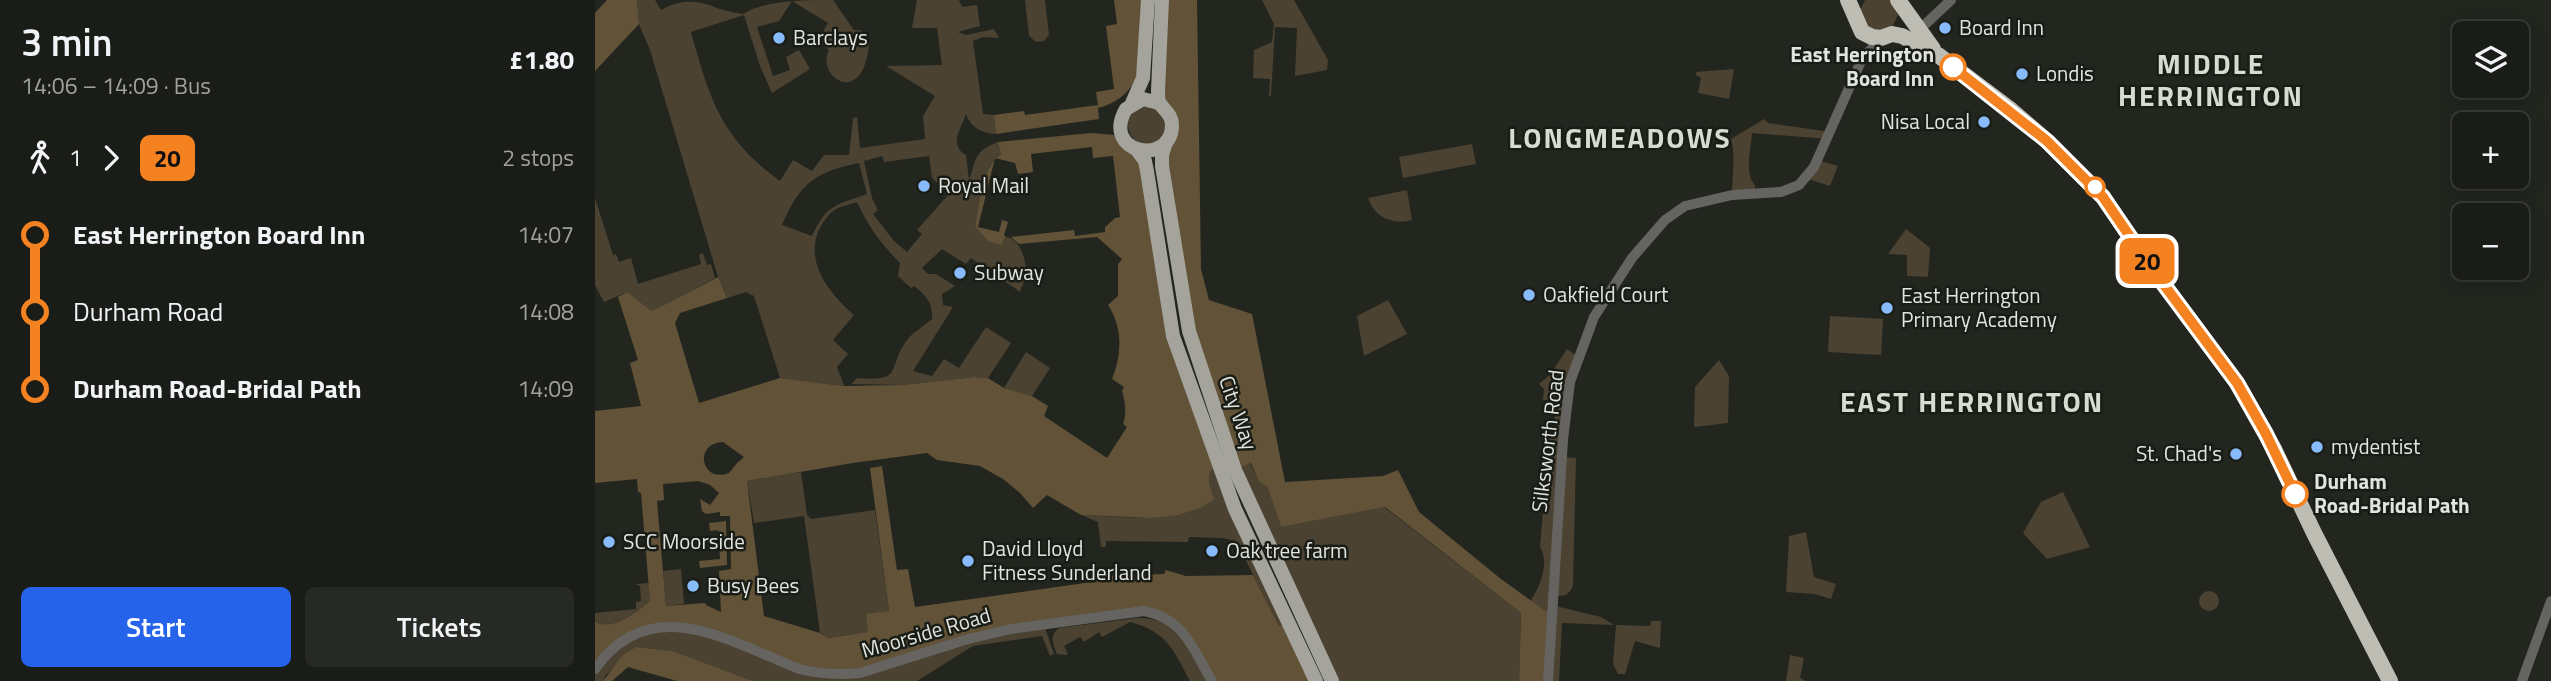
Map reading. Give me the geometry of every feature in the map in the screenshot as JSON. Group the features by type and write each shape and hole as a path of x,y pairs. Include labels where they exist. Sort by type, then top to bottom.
{"highway":[{"path":"1899,2 1938,55"},
{"path":"1886,36 1902,20 1899,2"},
{"path":"1855,10 1872,37 1902,36 1938,55 2011,110 2047,141 2103,197 2150,266 2237,383 2278,457 2338,581 2391,681"}],"main road":[{"name":"City Way","path":"1147,0 1143,78 1132,103 1122,116 1120,125 1126,142 1137,150 1145,161 1173,336 1235,509 1316,681"},
{"name":"City Way","path":"1162,0 1158,91 1159,103 1171,116 1172,125 1162,155 1162,166 1189,331 1235,470 1332,681"},
{"path":"1132,103 1147,99 1159,103"},
{"path":"1137,150 1153,150 1167,142"},
{"path":"1235,509 1250,502"}],"street":[{"path":"1918,31 1951,0"},
{"path":"1855,10 1862,59"},
{"name":"Silksworth Road","path":"1548,681 1563,440 1570,382 1594,317 1632,257 1665,220 1685,206 1732,195 1781,192 1799,185 1814,167 1862,59 1886,36"},
{"path":"2522,681 2551,601"},
{"name":"Moorside Road","path":"595,669 621,641 657,627 685,626 703,630 799,669 815,673 846,674 860,673 968,639 1011,629 1144,611 1162,614 1179,626 1212,681"}],"shaded area":[{"path":"607,0 637,0 639,24 595,71 595,13"},
{"path":"637,0 655,0 661,10 674,4 691,2 743,14 762,6 792,1 779,21 757,27 773,76 790,70 786,57 799,50 810,69 772,93 760,66 744,15 691,32 720,116 744,149 780,181 793,160 812,171 824,155 849,155 853,118 857,117 860,148 925,139 923,116 935,96 886,66 942,65 937,28 912,28 917,0 959,0 962,7 977,5 980,26 958,32 966,35 994,29 999,38 983,37 973,41 983,114 994,115 996,134 978,129 966,114 957,142 966,155 969,180 980,152 998,142 1001,154 989,167 985,177 975,226 1001,245 1006,237 1018,244 1023,254 1026,274 1020,292 971,258 966,264 942,249 922,268 928,274 936,274 955,286 942,294 943,305 953,307 913,371 932,376 944,359 959,368 986,327 1011,343 988,378 903,385 851,384 857,378 872,379 888,375 907,340 932,319 928,300 914,286 911,288 898,276 900,263 875,234 857,202 831,213 815,242 817,266 822,277 854,315 833,340 848,354 837,367 844,386 780,378 754,296 746,292 727,298 718,277 650,50 639,24","holes":["882,156 884,162 929,156 932,178 949,194 917,230 922,234 907,252 894,241 873,214 878,210 872,198 864,161","859,163 867,194 833,207 817,225 812,236 782,225 795,199 811,182 820,175"]},
{"path":"833,0 854,30 867,35 867,57 855,80 839,80 828,68 826,59 829,50 818,40 828,23 792,1"},
{"path":"1025,0 1045,0 1049,35 1044,41 1036,42 1029,36"},
{"path":"1114,0 1143,0 1136,80 1128,90 1115,101 1098,108 1099,119 996,134 994,115 1024,111 1025,115 1098,105 1096,92 1114,89 1106,26 1117,24"},
{"path":"1162,0 1197,0 1201,269 1209,300 1252,314 1285,482 1383,476 1398,470 1419,512 1501,579 1551,615 1548,681 1519,681 1521,613 1385,507 1281,527 1267,486 1259,482 1251,463 1235,470 1189,331 1162,166 1171,134 1158,91"},
{"path":"1262,0 1294,0 1328,60 1327,70 1295,76 1297,28 1275,27 1271,96 1270,79 1253,78 1254,50 1272,42 1274,24"},
{"path":"1865,0 1893,0 1898,15 1892,27 1884,32 1866,27 1860,10"},
{"path":"1734,69 1729,99 1698,93 1701,78 1696,72"},
{"path":"1147,106 1160,112 1166,125 1160,138 1147,144 1134,138 1128,125 1134,112"},
{"path":"1764,119 1768,123 1831,132 1828,139 1752,133 1749,168 1755,194 1732,195 1734,160 1731,139"},
{"path":"1091,133 1114,135 1137,150 1173,336 1219,466 1212,469 1209,476 1215,499 1200,508 1178,515 1152,518 1081,515 1047,495 1033,508 1003,479 980,466 937,460 927,453 747,481 764,616 820,633 828,638 868,632 866,614 889,611 870,468 882,466 897,570 908,569 915,607 1092,582 1092,576 1164,574 1166,570 1186,576 1253,575 1279,626 1285,624 1316,681 1212,681 1188,640 1162,614 1011,629 880,667 815,673 703,630 635,634 595,669 595,622 617,622 650,601 641,493 638,492 637,479 595,483 595,411 641,406 630,363 638,360 618,297 627,292 652,311 718,277 727,298 680,313 675,323 699,403 780,378 844,386 903,385 988,378 1004,388 1032,396 1048,406 1044,416 1107,458 1127,427 1123,424 1124,387 1112,379 1118,360 1119,341 1116,323 1108,305 1118,296 1118,264 1122,259 1097,237 1019,244 1011,237 1074,230 1075,236 1105,232 1105,227 1120,217 1113,156 1093,158 1092,147 1031,154 1033,172 1018,174 1015,163 996,158 1001,154 998,142","holes":["723,442 744,457 729,473 719,475 707,468 704,455 713,444","698,481 710,485 719,493 710,505 700,499 702,511 706,514 720,512 720,516 730,516 731,569 719,571 721,612 705,603 666,606 657,501 664,500 663,484"]},
{"path":"1472,144 1476,164 1403,178 1399,157"},
{"path":"994,160 978,227 999,232 1002,220 1008,222 1004,235 1006,237 1001,245 988,241 975,226 982,187"},
{"path":"1818,160 1838,166 1830,186 1805,178"},
{"path":"1407,190 1412,220 1391,221 1385,218 1375,211 1368,198"},
{"path":"595,198 613,255 616,254 619,262 631,258 638,284 701,264 699,255 703,253 707,265 711,264 715,278 652,311 627,292 604,302 595,285"},
{"path":"1906,229 1930,248 1928,277 1907,276 1907,255 1888,254"},
{"path":"1388,300 1407,334 1364,356 1357,316"},
{"path":"1830,316 1883,319 1881,355 1828,352"},
{"path":"1567,349 1578,357 1562,457 1576,458 1573,586 1565,595 1552,596 1552,605 1601,617 1614,625 1562,623 1559,681 1548,681 1531,600 1538,588 1544,567 1540,547 1549,441 1540,425 1554,427 1556,401 1543,400 1544,389 1539,384 1550,375"},
{"path":"1026,352 1050,368 1032,396 1004,388"},
{"path":"1719,360 1729,376 1728,423 1694,427 1695,387"},
{"path":"1250,463 1259,482 1267,486 1281,527 1384,507 1521,613 1519,681 1332,681 1235,470"},
{"path":"1219,466 1289,622 1279,626 1236,541 1189,537 1188,542 1106,541 1106,547 1101,547 1098,522 1081,515 1166,516 1199,507 1215,499 1209,476 1212,469"},
{"path":"801,472 807,515 811,519 875,510 889,611 868,632 828,638 820,633 804,516 754,523 747,481"},
{"path":"2063,492 2090,547 2047,559 2023,533 2041,502"},
{"path":"726,521 727,565 700,568 699,561 720,559 718,530 710,531 709,523"},
{"path":"1806,532 1814,577 1836,584 1831,599 1815,594 1786,592 1789,536"},
{"path":"681,569 684,604 666,606 663,571"},
{"path":"649,583 650,601 638,610 617,622 595,622 595,613 636,609 636,602 641,601 640,586 635,584"},
{"path":"2209,591 2216,594 2219,601 2216,608 2209,611 2202,608 2199,601 2202,594"},
{"path":"1137,618 1151,619 1172,629 1188,647 1207,681 1190,681 1179,660 1161,637 1130,622 1102,637 1099,632 1084,642 1080,637 1064,646 1068,654 1057,654 1053,637 1059,628"},
{"path":"1651,621 1661,621 1660,648 1635,641 1625,674 1618,674 1613,664 1616,625 1650,626"},
{"path":"1044,625 1054,654 1050,656 1042,636 973,646 917,681 753,681 673,651 636,647 603,681 595,681 595,669 621,641 685,626 799,669"},
{"path":"636,647 673,651 753,681 677,681 628,667 612,681 603,681 623,655"},
{"path":"1790,655 1804,658 1800,678 1806,681 1786,681"}],"bus line":[{"name":"20","path":"1953,67 2047,141 2082,173 2103,197 2178,305 2237,383 2282,464 2295,494"}],"place":[{"name":"Board Inn","path":"1945,28"},
{"name":"Barclays","path":"779,38"},
{"name":"East Herrington Board Inn","path":"1953,67"},
{"name":"Londis","path":"2022,74"},
{"name":"Nisa Local","path":"1984,122"},
{"name":"Royal Mail","path":"924,186"},
{"name":"Subway","path":"960,273"},
{"name":"Oakfield Court","path":"1529,295"},
{"name":"East Herrington Primary Academy","path":"1887,308"},
{"name":"mydentist","path":"2317,447"},
{"name":"St. Chad's","path":"2236,454"},
{"name":"Durham Road-Bridal Path","path":"2295,494"},
{"name":"SCC Moorside","path":"609,542"},
{"name":"Oak tree farm","path":"1212,551"},
{"name":"David Lloyd Fitness Sunderland","path":"968,561"},
{"name":"Busy Bees","path":"693,586"}],"district":[{"name":"MIDDLE HERRINGTON","path":"2211,80"},
{"name":"LONGMEADOWS","path":"1620,138"},
{"name":"EAST HERRINGTON","path":"1972,402"}]}
